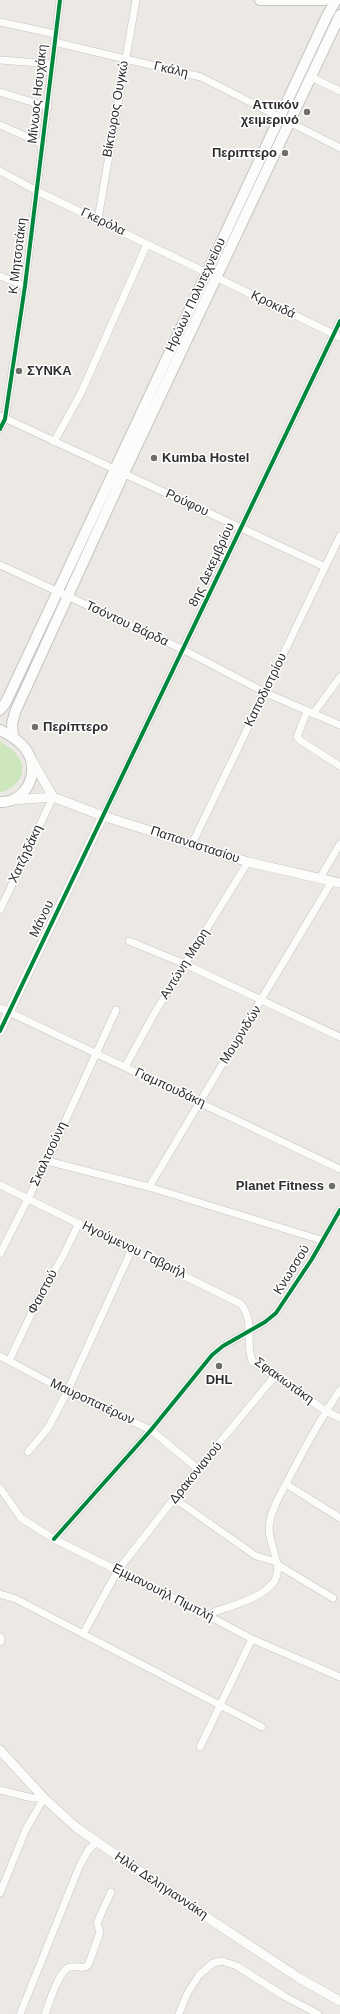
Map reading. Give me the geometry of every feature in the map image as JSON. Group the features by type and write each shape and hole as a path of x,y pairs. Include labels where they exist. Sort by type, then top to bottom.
{"main road":[{"path":"260,0 325,0"},
{"name":"Ηρώων Πολυτεχνείου","path":"0,710 6,702 114,469 336,0"},
{"path":"13,737 12,724 17,707 124,474 340,15"},
{"path":"0,730 13,737 24,747 31,759 33,773 28,786 23,792 11,801 0,802"}],"street":[{"name":"Μίνωος Ησυχάκη","path":"36,191 48,107 54,42 60,0"},
{"name":"Βίκτωρος Ουγκώ","path":"98,219 136,0"},
{"path":"0,22 55,34"},
{"name":"Γκάλη","path":"54,42 201,77 340,148"},
{"path":"0,60 52,64"},
{"path":"311,77 340,91"},
{"path":"0,92 48,107"},
{"path":"0,125 43,144"},
{"name":"Γκερόλα","path":"0,171 36,191 98,219 207,273"},
{"name":"Κ Μητσοτάκη","path":"0,429 25,286 36,191"},
{"path":"54,442 80,393 148,244"},
{"name":"Κροκιδά","path":"207,273 337,335"},
{"path":"0,276 25,286"},
{"name":"8ης Δεκεμβρίου","path":"103,816 184,650 240,527 337,335 340,321"},
{"name":"Ρούφου","path":"3,418 325,567"},
{"name":"Καποδιστρίου","path":"192,844 266,693 340,536"},
{"name":"Τσόντου Βάρδα","path":"0,565 184,650 266,693 340,725"},
{"path":"340,677 310,712 297,737 301,742 340,766"},
{"path":"31,759 53,797"},
{"name":"Παπαναστασίου","path":"11,801 53,797 103,816 248,862 336,882"},
{"name":"Χατζηδάκη","path":"0,910 53,797"},
{"name":"Μάνου","path":"0,1031 4,1010 103,816"},
{"path":"320,878 340,844"},
{"name":"Αντώνη Μαρη","path":"125,1067 185,964 248,862"},
{"name":"Μουρνιδών","path":"149,1187 336,882"},
{"path":"130,941 185,964 340,1037"},
{"name":"Γιαμπουδάκη","path":"4,1010 340,1168"},
{"name":"Σκαλτσούνη","path":"0,1254 47,1161 95,1053 116,1010"},
{"path":"47,1161 149,1187 321,1240"},
{"name":"Ηγούμενου Γαβριήλ","path":"0,1185 241,1304 247,1312 250,1330"},
{"name":"Κνωσσού","path":"54,1539 151,1430 212,1355 223,1346 276,1313 312,1259 321,1240 340,1210"},
{"name":"Φαιστού","path":"9,1361 40,1295 63,1256 79,1223"},
{"path":"28,1452 48,1428 132,1249"},
{"name":"Σφακιωτάκη","path":"250,1330 249,1349 252,1362 326,1411 340,1418"},
{"name":"Μαυροπατέρων","path":"0,1356 66,1392 151,1430 198,1469"},
{"name":"Δρακονιανού","path":"83,1634 118,1570 198,1469 274,1377"},
{"path":"211,1617 214,1612 252,1598 265,1590 275,1580 277,1564 271,1546 269,1523 275,1503 326,1411 340,1390"},
{"path":"286,1484 340,1518"},
{"name":"Εµµανουήλ Πιµπλή","path":"0,1488 22,1518 54,1539 252,1639 340,1677"},
{"path":"175,1498 256,1556 277,1564 333,1598"},
{"path":"0,1594 16,1599 262,1727"},
{"path":"200,1747 252,1639"},
{"name":"Ηλία Δεληγιαννάκη","path":"0,1750 60,1814 97,1842 299,1978 340,2001"},
{"path":"0,1790 32,1798 44,1798"},
{"path":"0,1893 26,1829 44,1798"},
{"path":"20,2014 80,1865 89,1849 97,1842"},
{"path":"45,2014 59,1979 65,1970 70,1967 86,1967 89,1963 100,1932 97,1923 111,1892"},
{"path":"179,2014 192,1985 201,1972 213,1963 222,1961 237,1966 284,1996 318,2014"}],"green space":[{"path":"0,741 17,755 22,769 20,779 12,787 2,792 0,792"}],"cycle path":[{"path":"0,429 5,419 25,286 60,0"},
{"path":"0,1031 340,321"},
{"path":"54,1539 151,1430 212,1355 223,1346 265,1322 276,1313 312,1259 340,1210"}],"place":[{"name":"Αττικόν χειμερινό","path":"307,112"},
{"name":"Περιπτερο","path":"285,153"},
{"name":"ΣΥΝΚΑ","path":"19,371"},
{"name":"Kumba Hostel","path":"154,458"},
{"name":"Περίπτερο","path":"35,727"},
{"name":"Planet Fitness","path":"332,1186"},
{"name":"DHL","path":"219,1366"}]}
